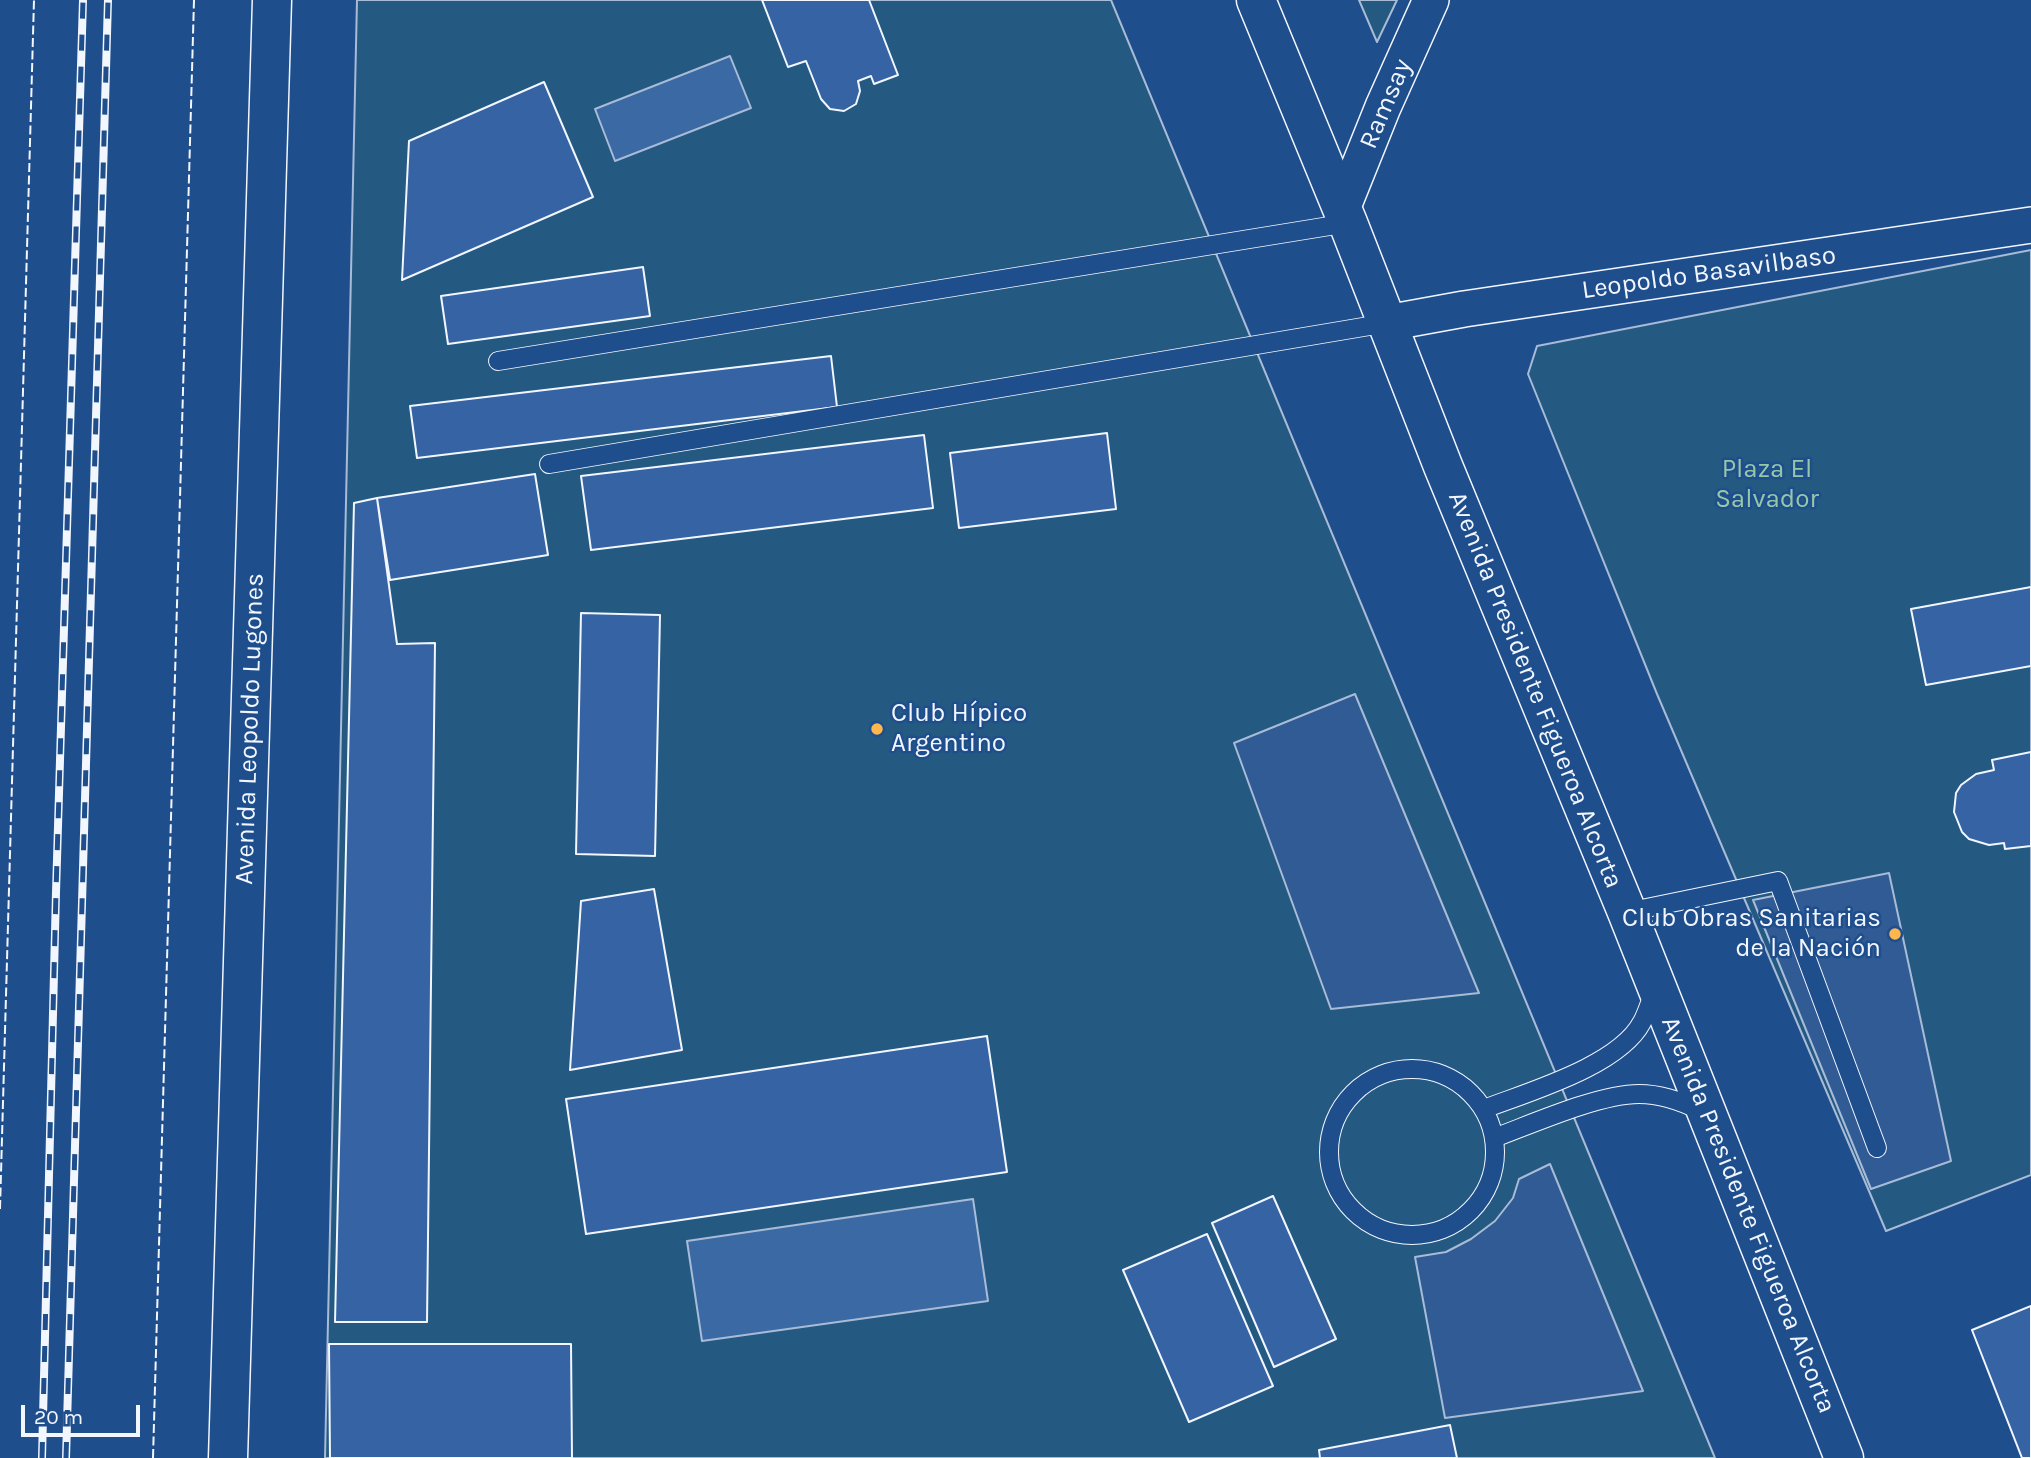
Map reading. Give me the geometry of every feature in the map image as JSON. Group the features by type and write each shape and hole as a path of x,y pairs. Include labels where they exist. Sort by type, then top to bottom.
{"main road":[{"name":"Avenida Leopoldo Lugones","path":"228,1458 272,0"},
{"name":"Avenida Presidente Figueroa Alcorta","path":"1256,0 1345,216 1443,466 1627,912 1844,1458"}],"street":[{"name":"Ramsay","path":"1345,216 1383,107 1431,0"},
{"name":"Leopoldo Basavilbaso","path":"1387,324 1464,309 2031,225"}],"lane":[{"path":"498,361 1345,216"},
{"path":"549,464 1387,324"},
{"path":"1627,912 1778,881 1877,1147"},
{"path":"1483,1109 1581,1071 1617,1051 1642,1024 1656,985"},
{"path":"1408,1068 1430,1071 1451,1079 1469,1092 1483,1109 1494,1138 1494,1164 1486,1189 1472,1210 1450,1226 1426,1234 1400,1234 1373,1225 1350,1208 1335,1184 1329,1155 1332,1127 1345,1101 1366,1082 1386,1073 1408,1068"},
{"path":"1494,1138 1593,1102 1637,1094 1677,1099 1707,1114"}],"green space":[{"name":"Club Hípico Argentino","path":"357,0 1111,0 1715,1458 325,1458"},
{"path":"1359,0 1397,0 1377,42"},
{"name":"Plaza El Salvador","path":"2031,250 2031,1175 1886,1231 1657,694 1528,374 1537,346"}],"shaded area":[{"path":"730,56 751,108 615,161 595,109"},
{"path":"1355,694 1479,993 1331,1009 1234,743"},
{"path":"1889,873 1951,1161 1871,1189 1753,900"},
{"path":"1550,1164 1643,1391 1445,1418 1415,1257 1446,1252 1471,1239 1495,1221 1513,1198 1519,1179"},
{"path":"973,1199 988,1301 702,1341 687,1241"}],"building":[{"path":"762,0 869,0 898,75 874,84 871,76 858,81 860,91 856,104 844,111 830,109 821,99 806,61 788,67"},
{"path":"544,82 593,197 402,280 409,141"},
{"path":"643,267 650,316 448,344 441,296"},
{"path":"831,356 837,407 417,458 410,406"},
{"path":"1107,433 1116,509 959,528 950,453"},
{"path":"924,435 933,508 591,550 581,476"},
{"path":"535,474 548,555 390,580 377,498"},
{"path":"377,498 397,644 435,643 427,1322 335,1322 354,503"},
{"path":"2031,587 2031,666 1926,685 1911,609"},
{"path":"581,613 660,615 655,856 576,854"},
{"path":"2031,752 2031,846 2005,849 2004,843 1989,845 1969,839 1962,832 1954,812 1956,793 1961,785 1976,774 1994,770 1992,760"},
{"path":"654,889 682,1050 570,1070 581,901"},
{"path":"987,1036 1007,1172 586,1234 566,1099"},
{"path":"1273,1196 1336,1339 1274,1367 1212,1223"},
{"path":"1207,1234 1273,1386 1189,1422 1123,1270"},
{"path":"2031,1306 2031,1458 2022,1458 1972,1330"},
{"path":"329,1344 571,1344 572,1458 330,1458"},
{"path":"1450,1425 1457,1458 1320,1458 1319,1450"}],"railway":[{"path":"42,1458 83,0"},
{"path":"66,1458 108,0"}],"fence":[{"path":"0,1209 34,0"},
{"path":"153,1458 194,0"}],"place":[{"name":"Club Hípico Argentino","path":"877,729"},
{"name":"Club Obras Sanitarias de la Nación","path":"1895,934"}]}
